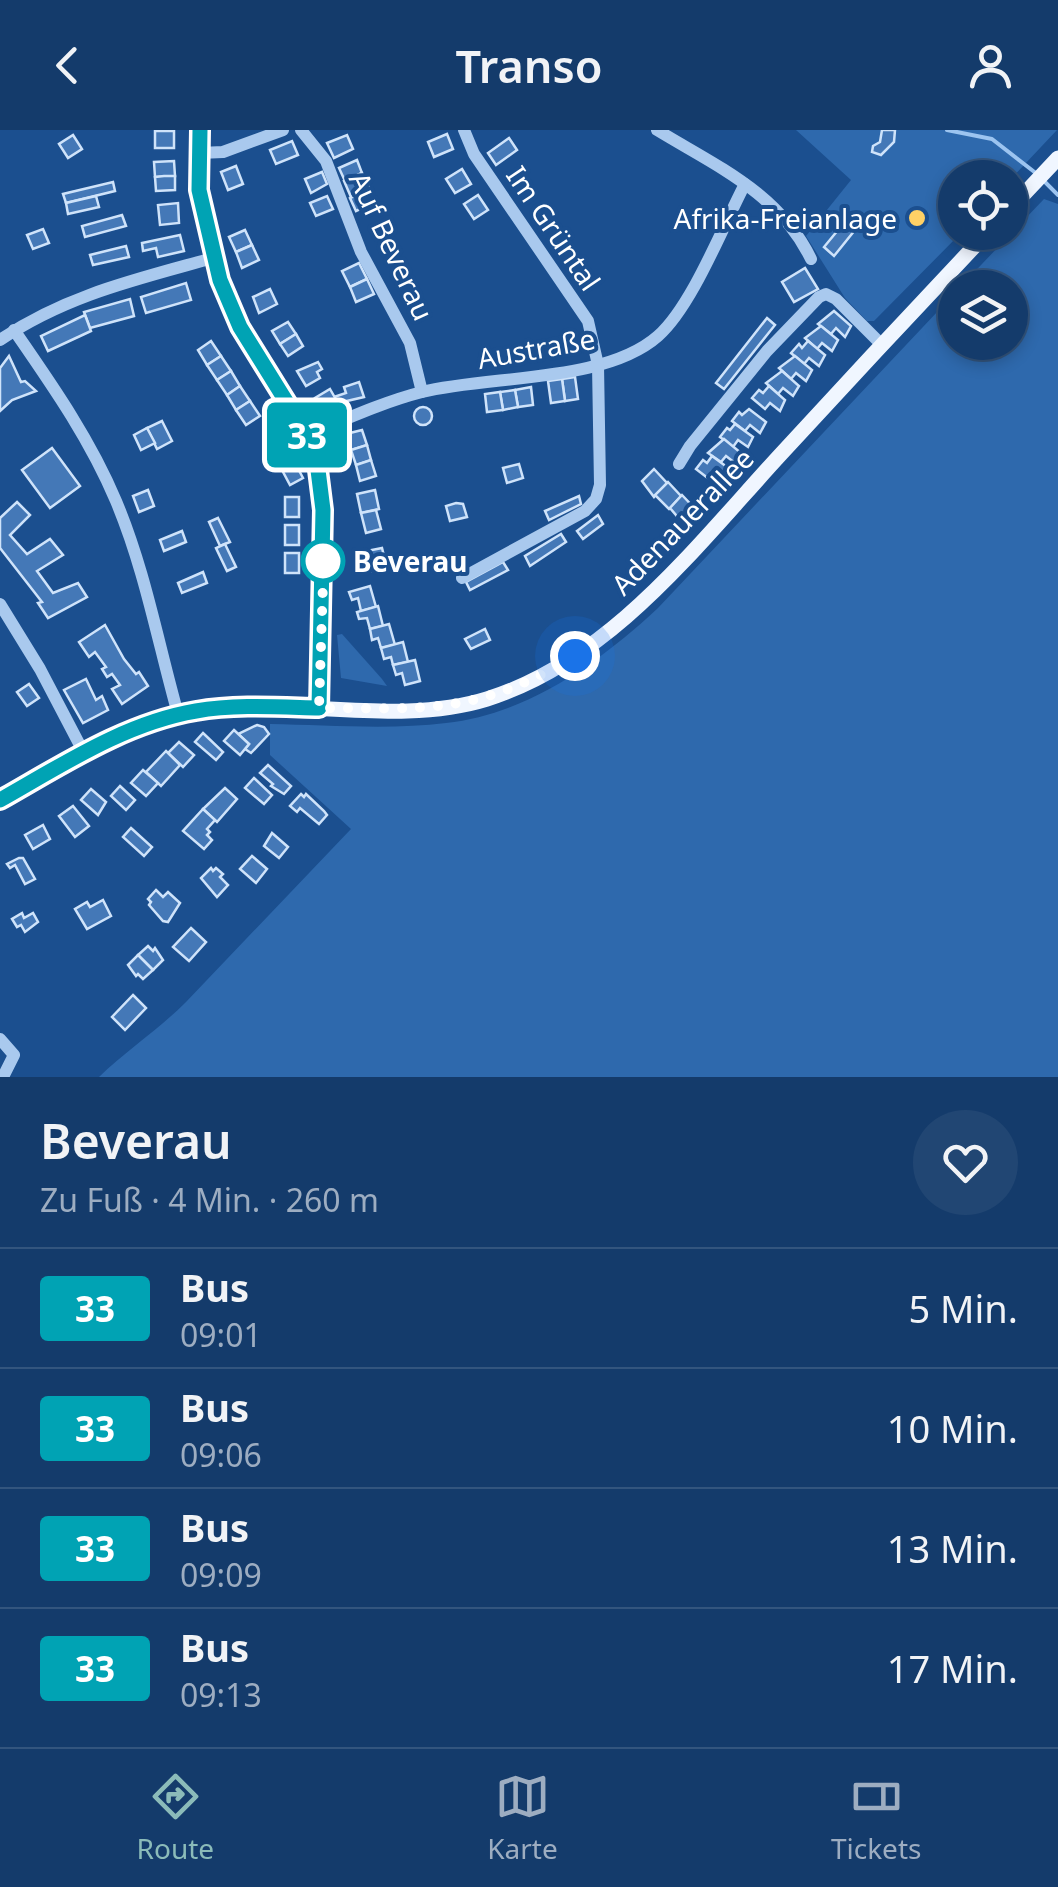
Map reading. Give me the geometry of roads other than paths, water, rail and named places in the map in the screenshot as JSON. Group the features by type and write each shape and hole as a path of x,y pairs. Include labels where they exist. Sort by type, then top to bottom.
{"main road":[{"path":"1028,191 1055,161"},
{"name":"Adenauerallee","path":"0,800 131,730 178,714 220,708 399,710 462,705 541,676 575,656 641,603 971,250"}],"street":[{"path":"200,130 199,190 213,258 240,327 307,435 322,488 319,708"},
{"path":"200,153 223,152 283,130"},
{"name":"Auf Beverau","path":"301,130 326,160 361,252 410,343 422,392"},
{"name":"Im Grüntal","path":"462,578 574,518 596,499 600,486 598,365 588,320 474,154 464,130"},
{"path":"657,130 762,194 811,259"},
{"name":"Austraße","path":"307,435 422,392 598,365 627,356 658,336 680,310 745,184"},
{"path":"0,340 42,312 94,291 213,258"},
{"path":"679,464 767,351 819,297 826,294 836,299 882,345"},
{"path":"14,330 70,413 115,498 146,586 178,714"},
{"path":"3,614 84,753"},
{"path":"0,1039 14,1055 2,1077"}],"waterway":[{"path":"947,130 992,139 1037,174"},
{"path":"1044,181 1058,195"}],"place":[{"name":"Afrika-Freianlage","path":"917,218"},
{"name":"Beverau","path":"323,561"}]}
